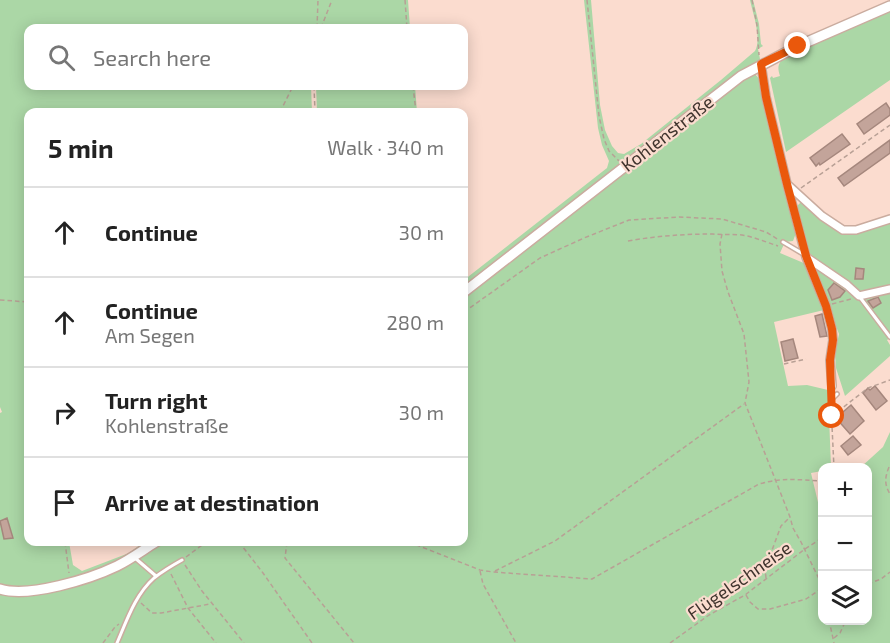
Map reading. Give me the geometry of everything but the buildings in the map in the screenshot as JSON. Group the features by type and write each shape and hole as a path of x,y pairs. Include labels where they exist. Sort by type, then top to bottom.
{"street":[{"name":"Kohlenstraße","path":"468,289 741,76 798,46 890,6"},
{"path":"761,64 766,97 806,256 826,306 832,329 830,360 832,386"},
{"path":"787,184 822,216 843,230 856,230 890,219"},
{"path":"806,256 848,285 859,296 890,289"},
{"path":"0,589 23,591 46,589 71,582 115,567 150,546"}],"lane":[{"path":"783,242 806,256"},
{"path":"859,296 890,337"},
{"path":"831,400 837,394"},
{"path":"133,557 156,576"},
{"path":"117,643 137,598 156,576 182,560"}],"path":[{"path":"318,0 319,24"},
{"path":"321,24 332,0"},
{"path":"405,0 407,24"},
{"path":"587,0 599,116 604,139 609,151 625,166"},
{"path":"752,0 761,64"},
{"path":"282,108 291,90"},
{"path":"314,90 315,108"},
{"path":"413,90 416,108"},
{"path":"795,190 803,187 890,125"},
{"path":"468,309 540,258 629,220 679,217 722,219 766,232 783,242 778,246 742,235 722,234 660,236 628,241"},
{"path":"722,234 720,244 722,271 744,334 749,382 745,403 793,528 818,577"},
{"path":"826,306 859,296"},
{"path":"0,300 24,302"},
{"path":"784,364 806,359"},
{"path":"832,416 868,388 890,380"},
{"path":"831,400 834,463"},
{"path":"493,572 555,541 745,403"},
{"path":"890,467 885,484 890,494"},
{"path":"419,546 480,570 592,579 759,484 776,479 818,482"},
{"path":"766,579 765,569 781,526 790,517"},
{"name":"Flügelschneise","path":"670,643 709,615 745,595 818,541"},
{"path":"66,546 71,582"},
{"path":"201,546 182,560 202,591 244,643"},
{"path":"242,546 312,643"},
{"path":"286,546 285,558 354,643"},
{"path":"168,568 188,608 216,643"},
{"path":"480,570 483,584 516,643"},
{"path":"872,582 890,572"},
{"path":"745,595 758,609 770,609 806,599 818,589"},
{"path":"137,598 152,613 212,603"},
{"path":"103,643 115,627 120,623 125,624"},
{"path":"830,625 834,643"},
{"path":"833,638 840,633 844,625"}],"green space":[{"path":"0,0 408,0 410,24 24,24 24,90 311,90 312,108 24,108 24,546 70,546 73,565 82,571 129,553 139,546 468,546 468,277 607,168 609,161 598,128 584,0 591,0 600,105 605,130 612,146 618,153 624,154 641,144 755,51 758,40 750,0 753,0 763,46 758,49 761,64 755,74 760,80 796,233 793,241 785,242 780,253 806,264 824,310 774,322 788,386 807,385 828,390 831,463 818,463 818,472 811,473 818,502 818,625 872,625 872,463 865,463 883,447 890,432 890,643 0,643 0,413 2,412 0,407"},
{"path":"890,10 890,80 786,152 770,78 780,76 778,68 781,61 785,57"},
{"path":"316,90 415,90 417,108 317,108"},
{"path":"803,200 819,215 853,232 868,230 890,222 890,338 887,340 890,345 890,356 845,396 836,368 835,353 839,334 815,271 820,262 808,252 797,206"}],"route":[{"path":"798,46 761,64 766,97 806,256 826,306 832,329 830,376 832,386 830,390 832,416"}]}
